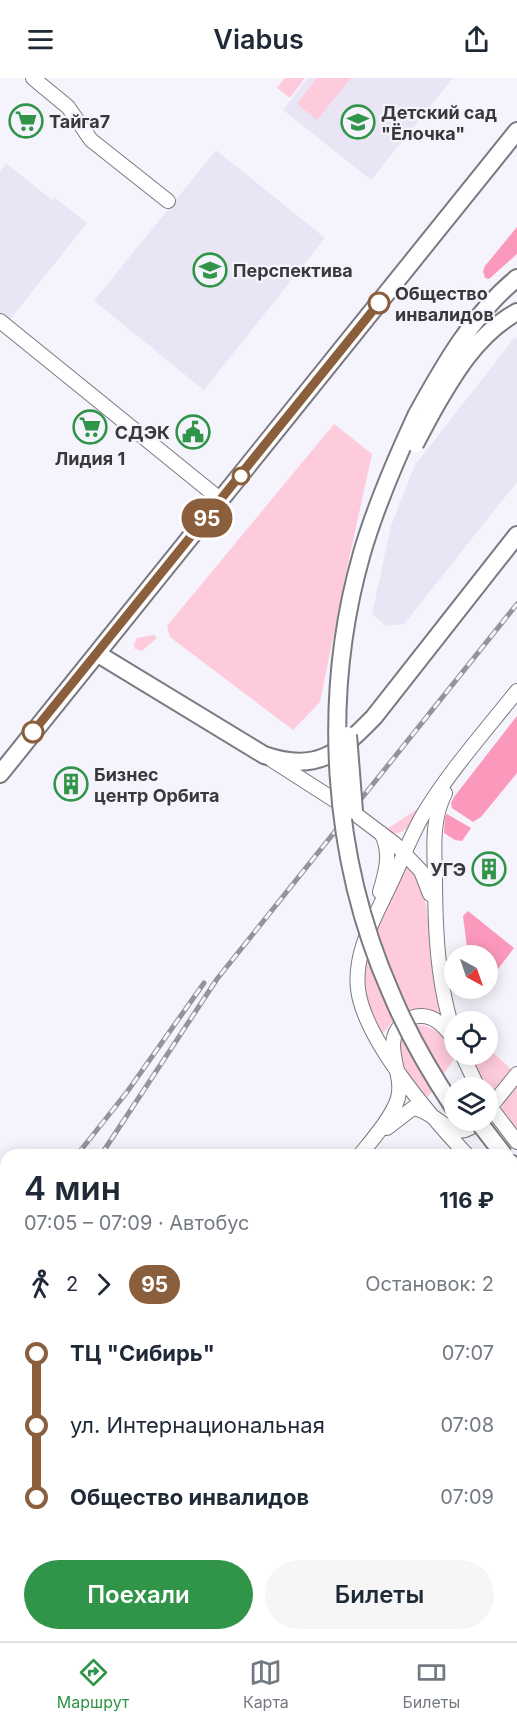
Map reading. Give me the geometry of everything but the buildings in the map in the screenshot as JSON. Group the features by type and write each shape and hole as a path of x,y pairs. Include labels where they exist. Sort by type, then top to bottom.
{"main road":[{"path":"0,774 517,131"},
{"path":"444,1092 405,1026 377,959 357,891 344,826 338,759 338,694 355,579 376,512 450,356 495,298 517,278"},
{"path":"447,1077 415,1021 387,955 376,922 361,859 354,817 348,727 351,663 360,607 372,555 424,414 471,352 495,327 517,312"},
{"path":"98,654 264,755 284,762 306,762 327,755 350,740 390,698 517,536"},
{"path":"471,1131 485,1149"},
{"path":"486,1131 500,1149"}],"street":[{"path":"33,78 68,107 91,140 168,201"},
{"path":"0,321 221,500"},
{"path":"369,929 423,815 517,691"},
{"path":"264,755 329,796 406,853 426,880 435,917"},
{"path":"449,1011 441,972 435,917 435,820 454,772"},
{"path":"381,833 386,841 388,858 359,965 358,989 361,1003 374,1034 398,1071 462,1149"},
{"path":"364,1149 395,1106 400,1088 393,1054 393,1042 398,1029 410,1019 420,1016 429,1017 444,1026"},
{"path":"498,1096 517,1074"},
{"path":"365,1149 407,1111 417,1108 444,1123"},
{"path":"498,1120 517,1142"}],"shaded area":[{"path":"285,78 305,78 290,98 277,88"},
{"name":"Детский сад \"Ёлочка\"","path":"308,78 453,78 371,180 283,110"},
{"path":"317,78 351,78 317,120 297,104"},
{"name":"Перспектива","path":"216,150 325,238 204,390 94,301"},
{"path":"6,163 52,200 54,197 87,223 8,322 0,315 0,171"},
{"path":"517,227 517,254 489,279 485,278 483,271 485,266"},
{"path":"515,337 517,339 517,482 404,624 386,626 372,614 391,526 415,465"},
{"path":"334,424 372,454 320,702 293,730 170,637 167,626"},
{"path":"154,635 157,638 142,651 135,649 137,638"},
{"path":"517,716 517,773 481,817 473,822 452,808 451,803"},
{"path":"416,810 418,813 402,832 388,831 387,829"},
{"path":"447,814 471,828 462,841 455,840 444,833"},
{"path":"404,867 415,875 425,900 432,969 441,1015 424,1010 409,1011 393,1021 382,1035 369,1005 366,987 368,951 380,917"},
{"path":"468,911 514,948 498,969 498,945 467,945 463,916"},
{"path":"420,1025 426,1026 444,1038 444,1065 450,1065 428,1097 407,1074 400,1052 399,1044 411,1029"},
{"path":"498,1057 511,1069 498,1086 498,1077 481,1077 475,1065 498,1065"},
{"path":"517,1084 517,1131 502,1112 502,1108"}],"railway":[{"path":"105,1149 217,979 517,604"},
{"path":"82,1149 127,1092 204,983"}],"bus line":[{"name":"95","path":"33,732 123,624 379,303"}],"place":[{"name":"Тайга7","path":"26,121"},
{"name":"Детский сад \"Ёлочка\"","path":"358,122"},
{"name":"Перспектива","path":"210,270"},
{"name":"Общество инвалидов","path":"379,303"},
{"name":"Лидия 1","path":"90,427"},
{"name":"СДЭК","path":"193,432"},
{"name":"Бизнес центр Орбита","path":"71,784"},
{"name":"УГЭ","path":"489,869"}]}
